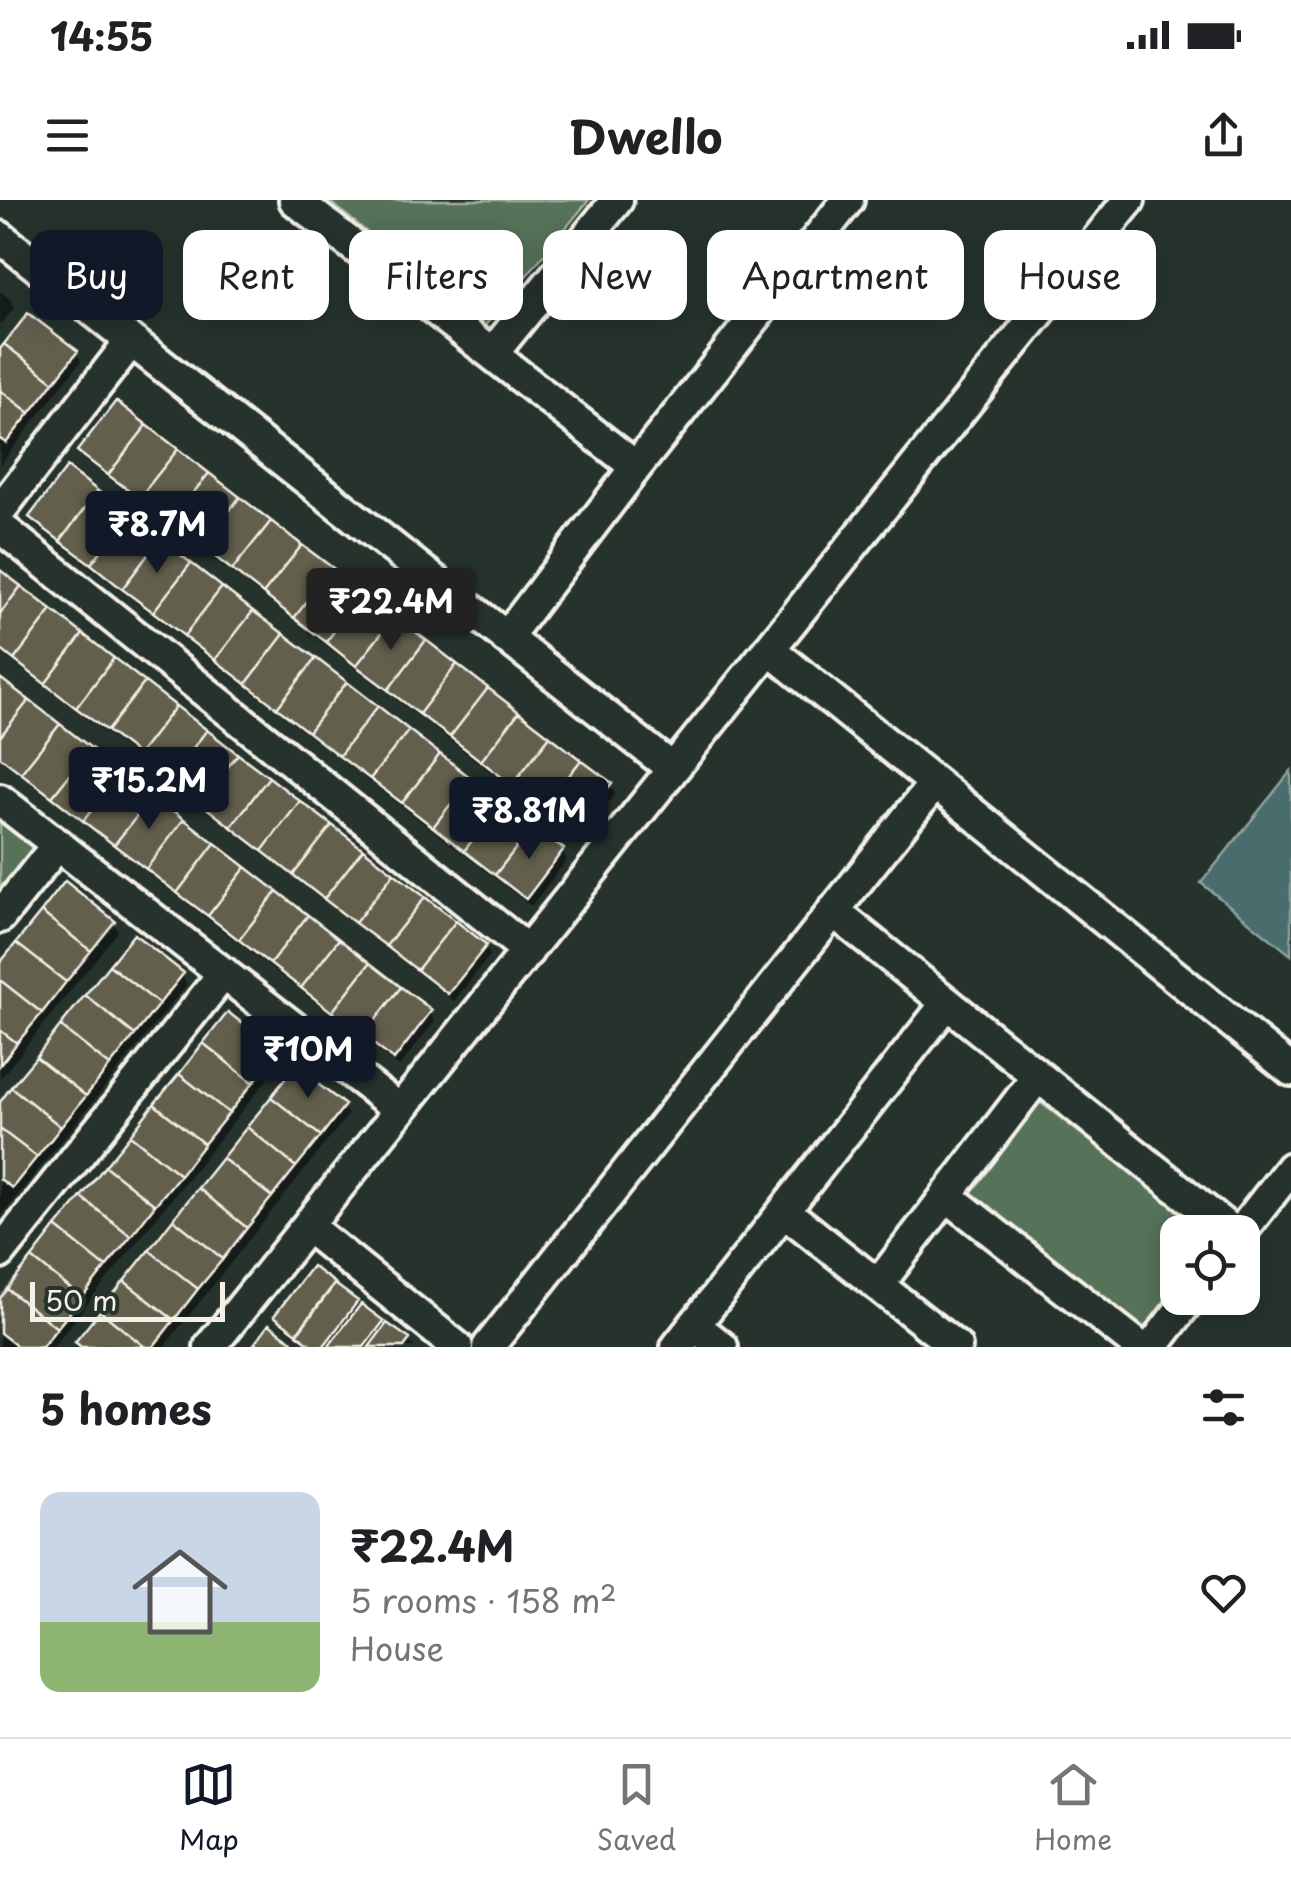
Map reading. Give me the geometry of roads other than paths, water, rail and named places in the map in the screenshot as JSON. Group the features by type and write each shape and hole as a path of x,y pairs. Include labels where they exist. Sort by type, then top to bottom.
{"street":[{"path":"295,200 636,467"},
{"path":"492,354 617,200"},
{"path":"506,638 848,200"},
{"path":"210,1347 1128,200"},
{"path":"0,238 672,770"},
{"path":"0,510 131,342"},
{"path":"0,527 528,951"},
{"path":"769,649 1291,1070"},
{"path":"488,1347 935,782"},
{"path":"0,800 400,1110"},
{"path":"0,917 58,844"},
{"path":"834,911 1211,1215"},
{"path":"0,1253 224,973"},
{"path":"722,1347 686,1336 947,1002"},
{"path":"878,1285 1038,1076"},
{"path":"1254,1215 1291,1168"},
{"path":"947,1196 1140,1347"},
{"path":"784,1211 956,1347"},
{"path":"308,1226 457,1347"},
{"path":"1152,1347 1177,1315"}],"water":[{"path":"1291,771 1291,955 1201,883"}]}
